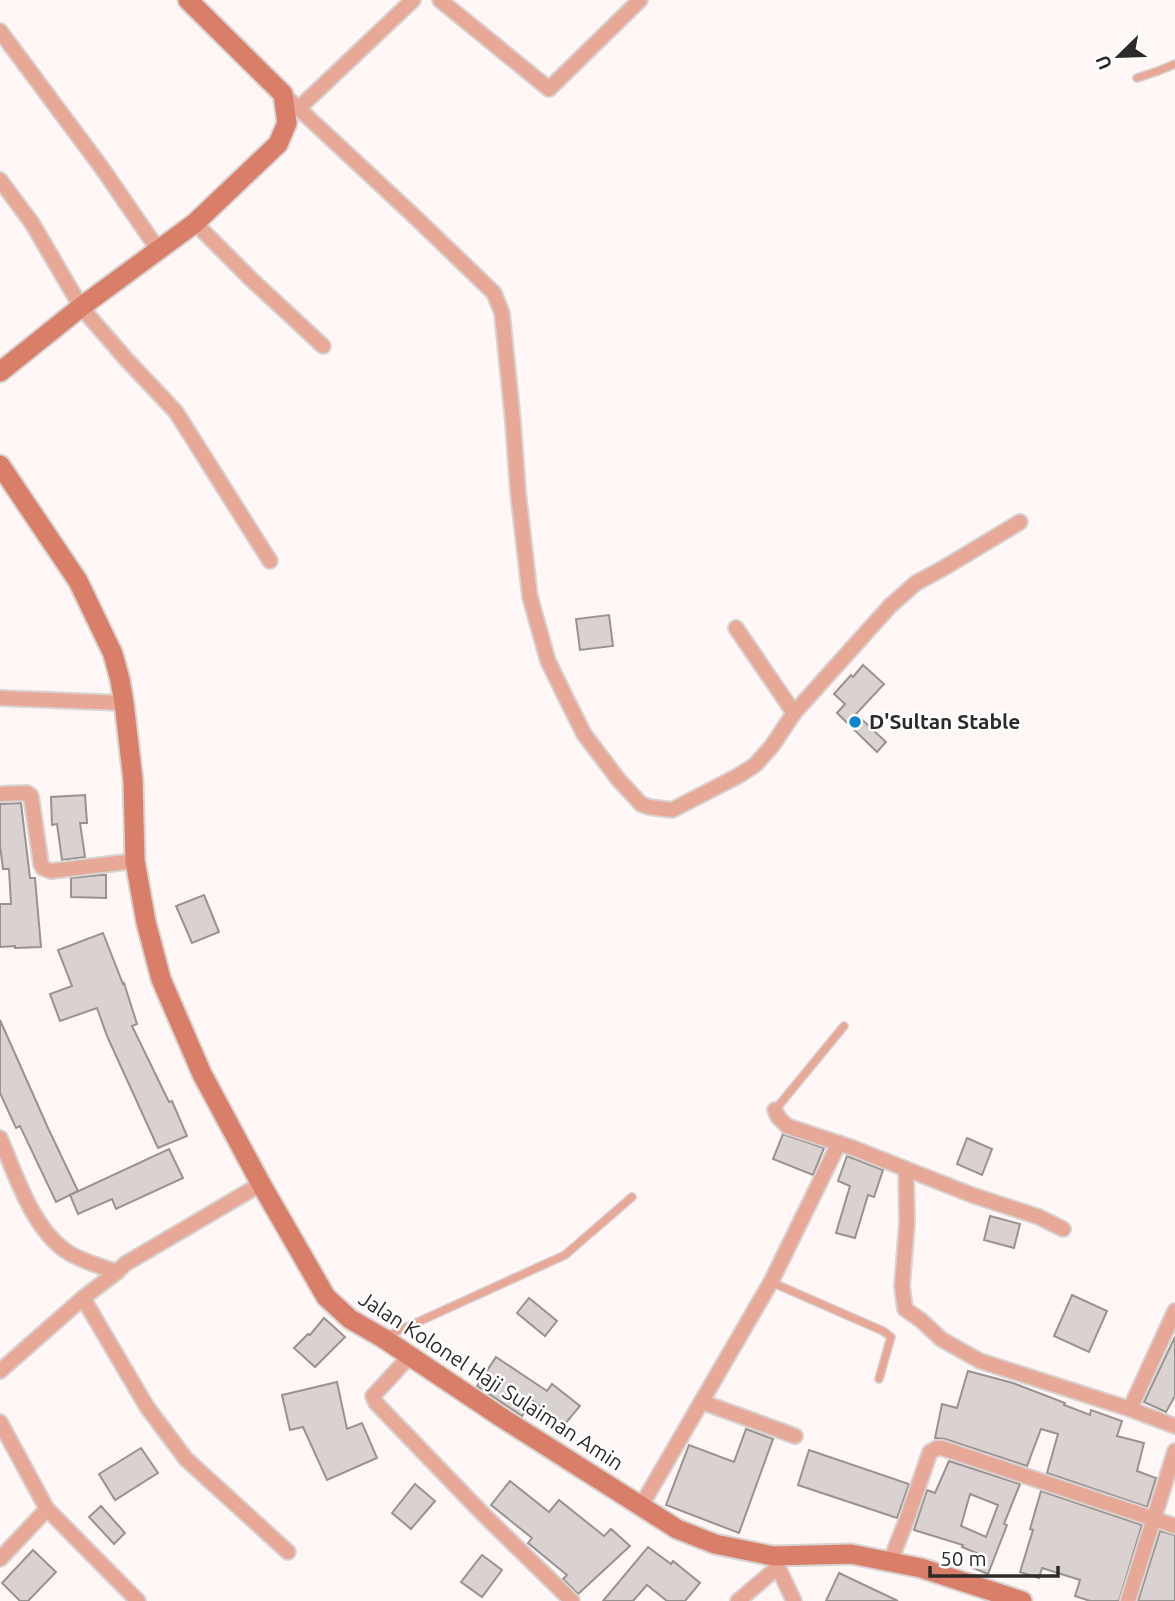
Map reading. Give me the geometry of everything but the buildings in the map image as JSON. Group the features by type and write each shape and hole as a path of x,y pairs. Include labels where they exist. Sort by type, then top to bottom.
{"street":[{"path":"188,0 298,109 494,293 502,313 530,597 548,661 584,734 641,804 672,810 755,765 772,746 794,713 890,606 916,583 1020,522"},
{"path":"298,109 413,0"},
{"path":"440,0 549,89 640,0"},
{"path":"0,31 102,168 159,251"},
{"path":"0,372 81,307 195,223 278,144 287,123 283,94"},
{"path":"0,180 32,223 81,307 176,412 270,561"},
{"path":"195,223 323,346"},
{"name":"Jalan Kolonel Haji Sulaiman Amin","path":"0,466 78,581 113,654 124,702 133,780 135,862 146,922 161,979 202,1074 261,1185 326,1297 350,1319 677,1529 775,1562 851,1554 921,1568 1022,1601"},
{"path":"736,628 794,713"},
{"path":"0,698 124,702"},
{"path":"0,794 27,793 32,797 41,864 47,870 135,862"},
{"path":"775,1110 787,1126 1039,1217 1063,1229"},
{"path":"0,1139 26,1199 56,1243 69,1253 117,1272"},
{"path":"641,1506 771,1282 839,1143"},
{"path":"906,1169 907,1223 902,1286 905,1309 941,1339 980,1361 1175,1426"},
{"path":"0,1371 125,1264 261,1185"},
{"path":"83,1298 147,1407 186,1459 288,1552"},
{"path":"1130,1409 1175,1311"},
{"path":"410,1356 373,1396 376,1403 572,1601"},
{"path":"702,1402 794,1436"},
{"path":"0,1422 47,1509 138,1601"},
{"path":"890,1562 930,1452 937,1448 1175,1526"},
{"path":"1128,1601 1175,1451"},
{"path":"0,1559 47,1509"},
{"path":"738,1601 775,1562 794,1601"}],"lane":[{"path":"1137,78 1175,64"},
{"path":"775,1110 844,1026"},
{"path":"383,1338 565,1255 632,1197"},
{"path":"771,1282 883,1331 891,1337 879,1379"}],"place":[{"name":"D'Sultan Stable","path":"855,722"}]}
